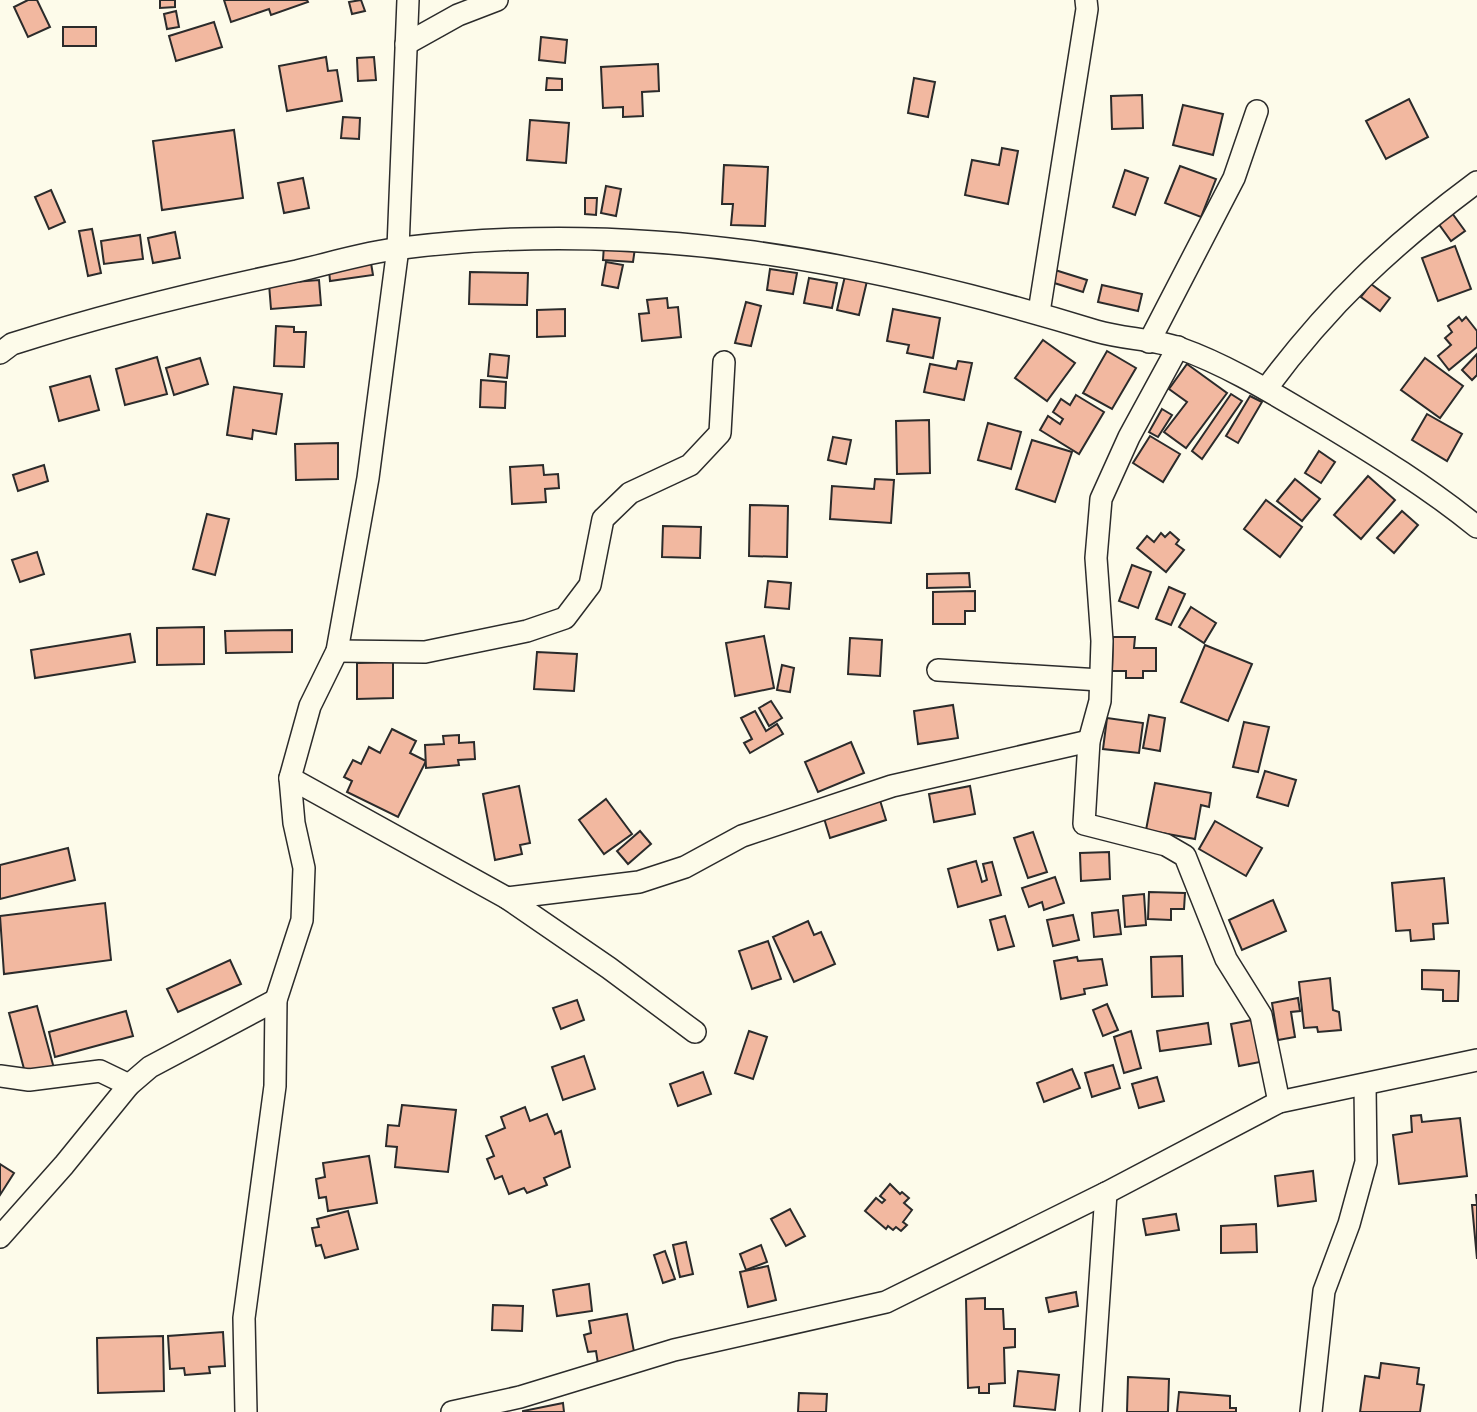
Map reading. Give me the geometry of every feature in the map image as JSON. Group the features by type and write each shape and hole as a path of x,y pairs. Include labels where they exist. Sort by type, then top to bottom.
{"street":[{"path":"246,1412 244,1318 275,1086 276,1000 302,920 304,868 294,823 290,778 310,706 337,651 368,478 398,248 408,0"},
{"path":"406,44 458,15 497,0"},
{"path":"1039,312 1087,9 1086,0"},
{"path":"1149,342 1234,178 1257,111"},
{"path":"1266,389 1296,349 1352,286 1411,231 1477,181"},
{"path":"4,345 122,310 398,248 473,241 591,237 691,244 801,257 895,275 1039,312 1101,333 1178,347 1266,389 1396,467 1477,527"},
{"path":"1178,347 1129,437 1101,499 1096,558 1102,641 1100,701 1089,741 1084,824 1166,845 1185,856 1226,959 1261,1015 1279,1102"},
{"path":"337,651 425,652 527,631 565,618 590,585 603,519 630,493 690,465 720,433 724,362"},
{"path":"938,670 1100,680"},
{"path":"507,898 639,882 685,867 742,836 892,786 1089,741"},
{"path":"290,778 507,898 609,968 695,1032"},
{"path":"0,1237 64,1165 129,1085 150,1067 276,1000"},
{"path":"452,1412 520,1396 674,1350 886,1302 1106,1194 1279,1102 1365,1086 1477,1060"},
{"path":"0,1076 29,1080 100,1071 129,1085"},
{"path":"1311,1412 1324,1291 1349,1224 1366,1162 1365,1086"},
{"path":"1091,1412 1106,1194"}],"building":[{"path":"28,0 37,0 50,27 28,37 14,7"},
{"path":"160,0 175,0 175,7 160,8"},
{"path":"224,0 308,2 271,15 269,9 231,22"},
{"path":"361,0 365,11 352,14 349,2"},
{"path":"176,11 179,27 167,29 164,14"},
{"path":"214,22 222,47 176,61 169,36"},
{"path":"63,27 96,27 96,46 63,46"},
{"path":"541,37 567,40 565,63 539,60"},
{"path":"326,57 328,71 337,70 342,101 287,111 279,66"},
{"path":"374,57 376,80 358,81 357,58"},
{"path":"658,64 659,91 642,92 643,116 623,117 623,107 603,108 601,67"},
{"path":"547,78 562,79 562,90 546,90"},
{"path":"914,78 935,82 928,117 908,113"},
{"path":"1142,95 1143,128 1112,129 1111,96"},
{"path":"1409,99 1428,137 1386,159 1366,121"},
{"path":"1183,105 1223,114 1213,155 1173,145"},
{"path":"343,117 360,118 359,139 341,138"},
{"path":"530,120 569,123 566,163 527,160"},
{"path":"234,130 243,198 162,210 153,141"},
{"path":"1002,148 1018,151 1008,204 965,195 972,160 999,165"},
{"path":"724,165 768,167 765,226 731,225 733,204 722,204"},
{"path":"1180,166 1216,179 1201,217 1165,203"},
{"path":"1125,170 1148,178 1135,215 1113,207"},
{"path":"303,178 309,208 284,213 278,183"},
{"path":"606,186 621,189 616,216 601,213"},
{"path":"51,190 65,222 49,229 35,197"},
{"path":"585,198 597,198 596,215 585,214"},
{"path":"1452,213 1465,231 1451,241 1438,223"},
{"path":"92,229 101,273 88,276 79,231"},
{"path":"175,232 180,258 153,263 148,238"},
{"path":"140,235 143,259 104,264 101,241"},
{"path":"604,245 635,248 633,262 603,260"},
{"path":"1455,246 1471,289 1438,301 1422,258"},
{"path":"606,262 623,265 618,288 602,285"},
{"path":"371,263 373,275 330,281 329,269"},
{"path":"770,269 797,273 793,294 767,290"},
{"path":"1055,270 1087,280 1083,292 1051,282"},
{"path":"470,272 528,273 527,305 469,304"},
{"path":"845,276 867,281 859,315 837,310"},
{"path":"809,278 837,283 832,308 804,303"},
{"path":"319,280 321,305 271,309 269,284"},
{"path":"1371,284 1390,298 1380,311 1361,297"},
{"path":"1102,285 1142,294 1138,311 1098,302"},
{"path":"667,298 668,308 678,307 681,337 642,341 639,314 649,313 647,300"},
{"path":"746,302 761,306 751,346 735,343"},
{"path":"565,309 565,336 537,337 537,310"},
{"path":"893,309 940,318 933,358 907,353 909,345 887,341"},
{"path":"1459,317 1462,321 1466,317 1477,331 1477,347 1449,370 1438,356 1451,345 1445,338 1452,332 1448,326"},
{"path":"276,326 294,327 294,332 306,332 304,367 274,366"},
{"path":"1043,340 1075,363 1047,401 1015,378"},
{"path":"1107,351 1136,368 1112,409 1083,393"},
{"path":"490,354 509,356 507,378 488,376"},
{"path":"1477,354 1477,375 1472,380 1462,370"},
{"path":"157,357 167,394 125,405 116,369"},
{"path":"200,358 208,384 174,395 166,368"},
{"path":"1425,358 1463,386 1440,418 1401,390"},
{"path":"958,361 972,363 964,400 924,392 930,364 956,369"},
{"path":"1187,364 1227,393 1186,448 1164,432 1187,402 1169,389"},
{"path":"90,376 99,410 59,421 50,387"},
{"path":"481,380 506,382 505,408 480,407"},
{"path":"234,387 282,394 276,434 253,430 252,439 227,435"},
{"path":"1231,394 1242,401 1202,459 1192,451"},
{"path":"1076,395 1104,412 1079,454 1040,430 1048,416 1060,424 1063,419 1053,412 1061,399 1070,405"},
{"path":"1250,396 1262,402 1238,443 1226,436"},
{"path":"1162,409 1172,415 1158,437 1149,432"},
{"path":"1427,414 1462,434 1447,461 1412,440"},
{"path":"929,420 930,473 897,474 896,421"},
{"path":"988,423 1021,432 1011,469 978,460"},
{"path":"1150,436 1180,454 1163,482 1133,463"},
{"path":"833,437 851,440 846,464 828,460"},
{"path":"1032,440 1072,452 1055,502 1016,489"},
{"path":"338,443 338,479 296,480 295,444"},
{"path":"1319,451 1335,462 1321,483 1305,473"},
{"path":"44,465 48,481 18,491 13,475"},
{"path":"543,465 544,475 558,474 559,488 545,489 546,502 512,504 510,467"},
{"path":"1368,476 1395,500 1361,539 1334,515"},
{"path":"875,479 894,480 891,523 830,519 832,486 874,489"},
{"path":"1295,479 1320,499 1302,521 1277,501"},
{"path":"1266,500 1302,527 1280,557 1244,529"},
{"path":"750,505 788,506 787,557 749,556"},
{"path":"1402,511 1418,525 1394,553 1377,538"},
{"path":"207,514 229,519 215,575 193,569"},
{"path":"663,526 701,527 700,558 662,557"},
{"path":"1170,532 1179,540 1176,544 1184,550 1166,572 1137,548 1147,536 1154,542 1161,533 1165,537"},
{"path":"37,552 44,574 20,582 12,560"},
{"path":"1132,565 1151,572 1138,608 1119,601"},
{"path":"969,573 970,587 927,588 927,574"},
{"path":"768,581 791,583 789,609 765,607"},
{"path":"1169,587 1185,594 1171,625 1156,619"},
{"path":"975,591 975,611 965,611 965,624 933,624 933,592"},
{"path":"1191,607 1216,623 1204,643 1179,627"},
{"path":"204,627 204,664 157,665 157,628"},
{"path":"292,630 292,652 226,653 225,631"},
{"path":"130,634 135,662 35,678 31,650"},
{"path":"764,636 774,688 735,696 726,643"},
{"path":"1113,637 1135,637 1134,648 1156,648 1156,671 1143,671 1143,678 1126,678 1126,671 1112,671"},
{"path":"850,638 882,640 880,676 848,674"},
{"path":"1205,645 1252,664 1228,721 1181,702"},
{"path":"537,652 577,654 574,691 534,689"},
{"path":"393,662 393,698 357,699 357,663"},
{"path":"782,665 794,668 790,692 777,690"},
{"path":"771,701 782,718 769,726 759,708"},
{"path":"953,705 958,738 918,744 914,711"},
{"path":"755,711 766,731 777,724 783,734 750,753 744,743 752,739 741,718"},
{"path":"1149,715 1165,718 1160,751 1143,748"},
{"path":"1107,718 1143,723 1139,753 1103,749"},
{"path":"1244,722 1269,727 1258,772 1233,767"},
{"path":"392,729 416,741 410,753 426,761 398,817 347,792 352,781 344,777 353,760 361,764 369,747 380,753"},
{"path":"459,735 459,743 474,742 475,759 458,760 459,765 426,768 425,745 444,744 443,736"},
{"path":"851,742 864,773 818,792 805,762"},
{"path":"1265,771 1296,780 1288,806 1257,797"},
{"path":"1155,783 1211,793 1209,807 1201,805 1195,839 1146,830"},
{"path":"519,786 530,843 520,845 522,854 495,860 483,794"},
{"path":"970,786 975,814 934,822 929,794"},
{"path":"879,797 886,820 830,838 823,815"},
{"path":"606,799 632,834 604,854 579,820"},
{"path":"1215,821 1262,848 1246,876 1199,849"},
{"path":"640,831 651,844 628,864 617,851"},
{"path":"1033,832 1047,872 1028,878 1014,838"},
{"path":"68,848 75,880 0,899 0,865"},
{"path":"1109,852 1110,879 1081,881 1080,853"},
{"path":"976,861 982,882 987,880 983,864 992,862 1001,895 958,907 948,869"},
{"path":"1055,877 1064,903 1044,910 1042,902 1029,907 1022,888"},
{"path":"1444,878 1448,923 1433,924 1434,939 1411,941 1410,930 1396,931 1392,883"},
{"path":"1149,892 1185,893 1184,909 1171,909 1171,920 1148,919"},
{"path":"1144,894 1146,925 1125,927 1123,896"},
{"path":"1273,900 1286,931 1242,950 1229,920"},
{"path":"105,903 111,960 4,974 0,916"},
{"path":"1118,910 1121,934 1094,937 1092,913"},
{"path":"1073,915 1079,940 1053,946 1047,920"},
{"path":"1005,916 1014,946 998,950 990,920"},
{"path":"808,921 814,935 821,932 835,964 794,982 773,937"},
{"path":"768,941 781,979 752,989 739,951"},
{"path":"1182,956 1183,996 1152,997 1151,957"},
{"path":"1077,957 1078,961 1102,959 1107,985 1084,989 1085,994 1061,999 1054,961"},
{"path":"230,960 241,984 178,1012 167,989"},
{"path":"1422,970 1459,971 1458,1001 1443,1001 1443,990 1422,989"},
{"path":"1330,978 1333,1010 1339,1012 1341,1030 1318,1032 1317,1027 1304,1028 1299,982"},
{"path":"1298,998 1300,1011 1291,1012 1295,1037 1278,1040 1272,1003"},
{"path":"577,1000 584,1020 561,1029 553,1008"},
{"path":"1107,1004 1118,1030 1103,1036 1093,1010"},
{"path":"37,1006 55,1072 27,1080 9,1013"},
{"path":"126,1011 133,1036 55,1057 49,1032"},
{"path":"1252,1020 1260,1062 1239,1066 1231,1024"},
{"path":"1208,1023 1211,1044 1160,1051 1157,1031"},
{"path":"749,1031 767,1037 753,1079 735,1073"},
{"path":"1131,1031 1141,1068 1124,1073 1114,1037"},
{"path":"584,1056 595,1089 563,1100 552,1067"},
{"path":"1113,1065 1120,1088 1092,1097 1085,1073"},
{"path":"1072,1069 1080,1088 1044,1102 1037,1083"},
{"path":"703,1072 711,1094 678,1106 670,1084"},
{"path":"1157,1077 1164,1101 1139,1108 1132,1084"},
{"path":"402,1105 456,1110 448,1172 395,1167 397,1147 386,1146 388,1125 399,1126"},
{"path":"525,1107 530,1121 547,1114 555,1134 561,1131 570,1167 544,1178 547,1185 527,1193 524,1188 509,1194 502,1176 495,1179 487,1159 494,1156 486,1136 505,1128 501,1117"},
{"path":"1421,1115 1422,1122 1460,1118 1467,1176 1399,1184 1393,1135 1412,1132 1411,1116"},
{"path":"369,1156 377,1203 328,1211 326,1197 319,1198 316,1179 325,1177 323,1163"},
{"path":"0,1164 14,1173 0,1195"},
{"path":"1313,1171 1316,1201 1278,1206 1275,1176"},
{"path":"890,1184 900,1194 902,1192 909,1198 904,1203 912,1210 903,1222 907,1225 901,1231 896,1227 893,1230 888,1226 886,1229 865,1211 876,1198 882,1203 885,1200 880,1196"},
{"path":"1472,1205 1477,1205 1477,1259"},
{"path":"790,1209 805,1236 786,1246 771,1219"},
{"path":"348,1211 358,1249 325,1258 321,1245 316,1246 312,1228 319,1227 317,1219"},
{"path":"1176,1214 1179,1230 1146,1235 1143,1219"},
{"path":"1256,1224 1257,1252 1221,1253 1221,1226"},
{"path":"686,1242 693,1274 680,1277 673,1245"},
{"path":"761,1245 767,1262 746,1270 740,1254"},
{"path":"665,1251 675,1279 663,1283 654,1255"},
{"path":"768,1266 776,1300 748,1307 740,1272"},
{"path":"589,1284 592,1311 557,1316 553,1290"},
{"path":"1076,1292 1078,1306 1049,1312 1046,1298"},
{"path":"985,1298 985,1309 1003,1309 1004,1329 1015,1329 1015,1347 1004,1348 1005,1383 989,1384 989,1393 979,1393 979,1387 968,1388 966,1299"},
{"path":"493,1305 523,1306 522,1331 492,1330"},
{"path":"627,1314 635,1357 598,1364 596,1351 588,1352 584,1335 591,1333 589,1321"},
{"path":"223,1332 225,1366 209,1367 210,1373 185,1375 184,1368 170,1369 168,1336"},
{"path":"163,1336 164,1391 98,1393 97,1338"},
{"path":"1381,1363 1419,1368 1417,1384 1424,1385 1420,1412 1360,1412 1365,1376 1379,1378"},
{"path":"1018,1371 1059,1375 1055,1410 1014,1406"},
{"path":"1128,1377 1169,1379 1168,1412 1127,1412"},
{"path":"1179,1392 1230,1396 1230,1408 1236,1408 1236,1412 1177,1412"},
{"path":"799,1393 827,1394 826,1412 798,1412"},
{"path":"563,1403 564,1412 523,1412 523,1411"}]}
